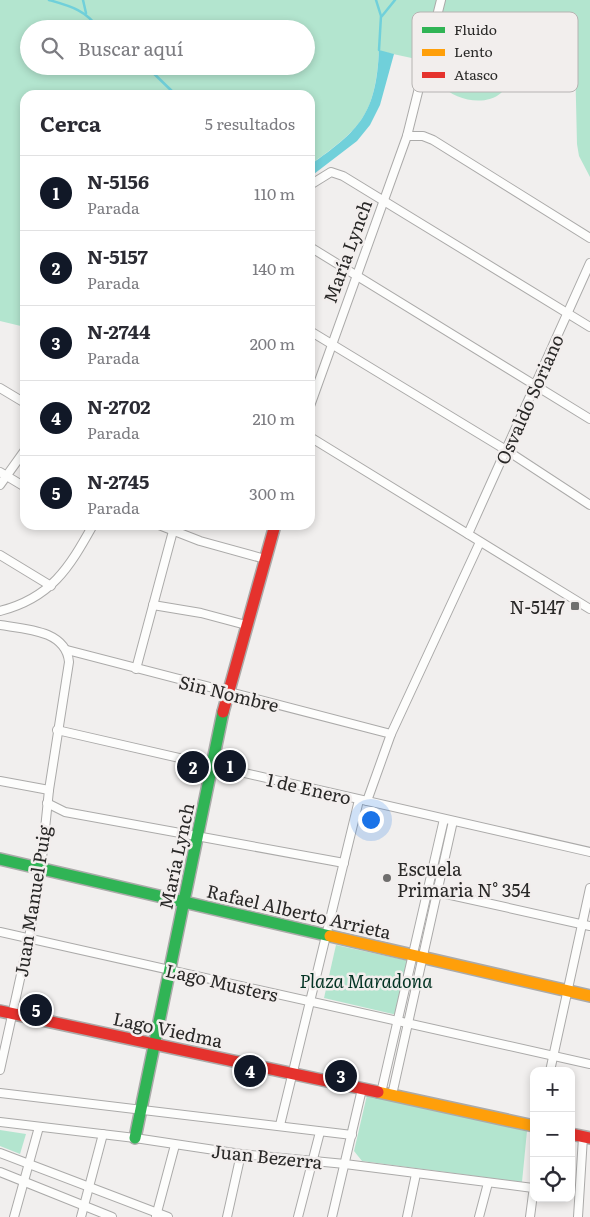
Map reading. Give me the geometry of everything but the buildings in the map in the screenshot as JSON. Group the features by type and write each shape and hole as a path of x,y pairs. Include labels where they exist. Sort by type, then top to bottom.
{"street":[{"name":"María Lynch","path":"315,392 407,136 418,92"},
{"path":"407,136 423,136 432,140 590,238"},
{"path":"315,182 331,172 336,173 590,328"},
{"path":"315,250 590,419"},
{"name":"Osvaldo Soriano","path":"468,534 590,263"},
{"path":"315,334 506,450 590,505"},
{"path":"0,388 20,400"},
{"path":"315,440 590,609"},
{"path":"0,486 3,474 20,455"},
{"path":"3,474 20,484"},
{"path":"0,611 24,603 51,586 68,568 90,530"},
{"path":"136,669 173,530 200,541 265,559"},
{"name":"María Lynch","path":"135,1138 228,692 274,530"},
{"path":"280,1125 344,864 363,800 391,734 480,542"},
{"path":"0,555 51,586"},
{"path":"154,605 201,613 246,625"},
{"name":"Sin Nombre","path":"0,625 44,634 58,640 67,650 391,734"},
{"path":"57,730 69,669 67,650"},
{"name":"1 de Enero","path":"57,730 590,852"},
{"name":"Juan Manuel Puig","path":"0,1070 41,868 47,803 57,730"},
{"path":"0,781 49,790"},
{"path":"47,803 65,812 344,864"},
{"path":"387,1094 408,1024 418,956 444,819"},
{"path":"387,1094 398,1022 438,892 453,821"},
{"name":"Rafael Alberto Arrieta","path":"0,859 590,996"},
{"path":"551,1067 567,991 586,925 590,888"},
{"path":"438,892 586,925"},
{"name":"Lago Musters","path":"0,932 590,1064"},
{"name":"Lago Viedma","path":"0,1010 530,1125"},
{"path":"332,1217 362,1089"},
{"path":"0,1094 280,1125 352,1135"},
{"name":"Juan Bezerra","path":"0,1122 135,1138 241,1154 345,1164 530,1187"},
{"path":"14,1217 38,1127"},
{"path":"298,1217 320,1132"},
{"path":"80,1217 103,1134"},
{"path":"578,1217 587,1137"},
{"path":"156,1215 175,1145"},
{"path":"0,1153 156,1215 168,1217"},
{"path":"227,1217 241,1154"},
{"path":"0,1172 112,1217"},
{"path":"407,1217 416,1174"},
{"path":"479,1217 488,1182"},
{"path":"530,1217 532,1202"}],"green space":[{"path":"0,0 590,0 590,177 579,156 577,144 576,92 578,92 578,12 412,12 412,58 379,51 374,91 362,119 342,141 315,161 315,90 20,90 20,326 0,321"},
{"path":"450,92 502,92 487,100 478,101 454,95"},
{"name":"Plaza Maradona","path":"336,945 409,961 397,1015 324,998"},
{"path":"367,1095 527,1131 522,1182 362,1161 354,1151"},
{"path":"0,1130 26,1134 20,1154 0,1146"}],"water":[{"path":"379,50 394,54 380,105 370,125 357,141 315,173 315,161 353,130 362,118 374,90"}],"waterway":[{"path":"49,0 71,7 92,20"},
{"path":"83,0 86,13"},
{"path":"376,0 381,16 379,50"},
{"path":"382,16 395,0"},
{"path":"155,75 171,90"}],"traffic: fast":[{"path":"135,1138 223,712"},
{"path":"0,859 330,936"}],"traffic: slow":[{"path":"330,936 590,996"},
{"path":"378,1092 530,1125"}],"traffic: jam":[{"path":"223,712 274,530"},
{"path":"0,1011 378,1092"},
{"path":"575,1135 590,1138"}],"place":[{"name":"N-5147","path":"575,606"},
{"name":"N-5156","path":"230,766"},
{"name":"N-5157","path":"193,767"},
{"name":"Escuela Primaria N° 354","path":"387,878"},
{"name":"N-2745","path":"36,1010"},
{"name":"N-2702","path":"250,1071"},
{"name":"N-2744","path":"341,1076"}]}
